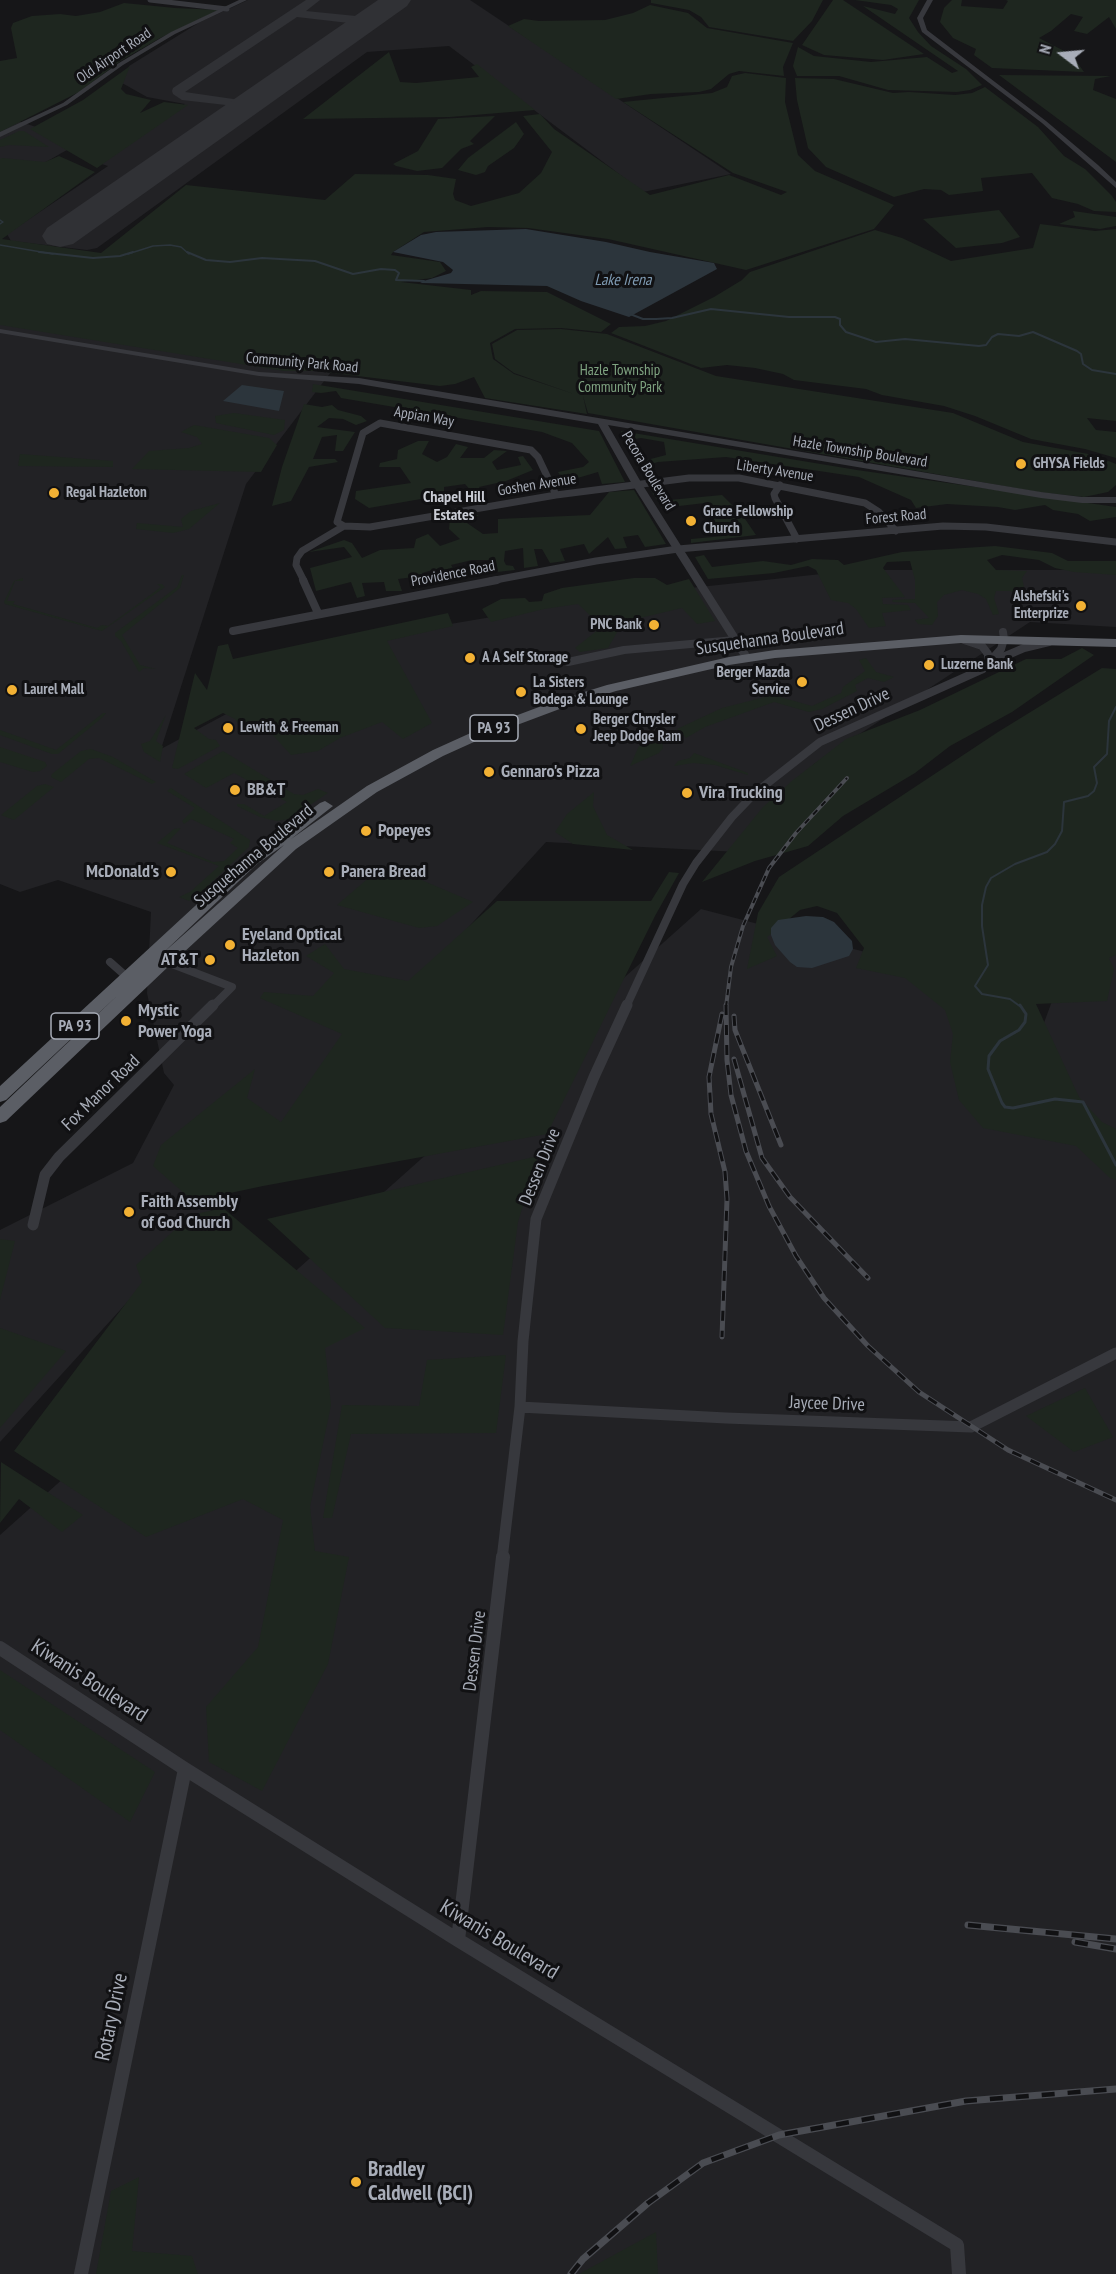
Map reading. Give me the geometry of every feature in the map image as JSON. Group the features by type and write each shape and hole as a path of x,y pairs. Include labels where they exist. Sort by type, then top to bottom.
{"highway":[{"name":"Susquehanna Boulevard","path":"0,1117 157,958 291,846 353,801 405,770 480,734 564,702 741,650 901,633 1116,635"},
{"name":"Susquehanna Boulevard","path":"741,650 1004,635 1116,643"},
{"name":"Susquehanna Boulevard","path":"0,1096 127,977 157,958"}],"street":[{"path":"150,0 227,9"},
{"name":"Old Airport Road","path":"0,135 65,104 121,64 173,33 244,0"},
{"path":"930,0 920,18 924,31 1044,122 1116,186"},
{"name":"Community Park Road","path":"0,331 244,372 359,381 602,421"},
{"name":"Pecora Boulevard","path":"602,421 637,484 741,650"},
{"name":"Hazle Township Boulevard","path":"602,421 1051,497 1116,500"},
{"name":"Appian Way","path":"344,526 337,522 363,433 380,423 531,450 538,457 556,495"},
{"name":"Liberty Avenue","path":"637,484 715,476 780,485 865,503 879,512 896,531"},
{"name":"Goshen Avenue","path":"318,613 296,565 297,558 302,551 344,526 370,526 637,484"},
{"path":"780,485 774,494 775,498 796,539"},
{"name":"Forest Road","path":"678,549 969,526 1116,542"},
{"name":"Providence Road","path":"233,631 597,561 678,549"},
{"name":"Dessen Drive","path":"458,1940 520,1407 523,1341 536,1219 594,1077 674,903 696,863 754,793 820,742 964,679 988,665 1001,649 1004,635"},
{"path":"961,639 982,646 988,654 988,665 1024,648 1067,640"},
{"path":"568,662 633,649 741,650"},
{"name":"Fox Manor Road","path":"33,1225 45,1175 59,1157 232,987 157,958"},
{"path":"110,962 127,977"},
{"name":"Jaycee Drive","path":"520,1407 971,1427 1116,1353"},
{"name":"Kiwanis Boulevard","path":"0,1648 185,1770 957,2245 959,2274"},
{"name":"Rotary Drive","path":"81,2274 185,1770"}],"shaded area":[{"path":"248,0 470,0 731,174 643,192 449,46 367,52 97,248 87,250 11,241 7,234 108,166 95,162 185,104 147,97 122,83 129,66 200,22"},
{"path":"0,115 81,142 0,188"},
{"path":"0,315 334,368 246,484 161,749 368,638 615,596 859,570 1116,570 1116,627 1030,622 814,764 739,852 546,842 0,1442 0,1230 133,1163 174,1085 164,1073 147,993 151,912 58,880 20,892 0,884"},
{"path":"701,909 892,959 1031,1058 1069,955 1116,930 1116,2274 0,2274 0,1535"}],"green space":[{"path":"651,0 823,0 812,21 793,41 709,27 701,17 689,10 651,3"},
{"path":"833,0 843,0 924,54 883,60 824,55 802,45"},
{"path":"855,0 919,0 909,18 918,32 931,46 966,69 982,85 957,92 888,90 839,76 797,76 793,66 798,47 814,56 871,62 927,57 952,73 958,71 863,6 895,14 898,9 891,5"},
{"path":"952,0 962,0 961,6 1003,9 1008,1 1006,0 1116,0 1116,29 1109,17 1087,34 1074,31 1083,17 1071,14 1039,38 1072,55 1084,72 992,68 974,55 976,49 953,38 940,22 944,8"},
{"path":"124,3 219,10 162,37 122,60 79,92 0,132 0,61 17,58 11,28 13,23 32,16 60,14 76,16 100,12"},
{"path":"650,5 688,13 707,28 793,43 783,67 784,76 739,71 729,74 711,89 699,92 651,94 616,99 508,26 524,19 539,21 605,20 633,13"},
{"path":"389,52 400,82 416,83 479,77 471,67 477,64 535,110 450,117 303,119"},
{"path":"130,66 121,89 126,94 151,100 140,113 164,102 188,105 97,168 30,129 83,100"},
{"name":"Hazle Township Community Park","path":"745,73 786,78 785,102 798,155 815,171 894,205 874,229 746,270 608,239 528,228 488,227 424,232 391,255 440,262 446,271 432,278 401,282 471,290 471,295 481,291 547,292 611,324 601,332 561,328 515,329 490,343 493,359 514,374 574,394 514,373 495,359 492,344 517,330 561,329 607,334 716,376 953,413 1023,442 1094,455 1116,464 1116,485 1108,492 1084,497 1038,492 588,413 583,396 587,414 485,398 474,377 455,384 440,386 316,371 284,371 0,325 0,159 2,158 45,162 59,156 95,172 2,239 101,253 186,185 325,200 355,174 428,175 456,179 453,194 455,200 471,206 519,193 541,173 552,152 523,116 540,114 554,129 650,195 729,175 781,195 787,192 733,173 623,102 712,93 727,87 732,76"},
{"path":"999,75 1111,76 1095,79 1093,90 1116,99 1116,162"},
{"path":"795,78 834,79 893,93 955,95 972,93 985,87 1038,127 1064,156 1085,169 1112,196 1116,202 1116,212 1094,211 1078,204 1052,198 1032,173 981,178 983,191 949,195 941,190 924,189 894,197 826,167 808,148 797,100"},
{"path":"495,116 470,141 474,144 461,149 442,168 417,171 393,164 418,151 438,119"},
{"path":"516,122 524,134 514,148 488,166 485,172 476,175 458,170 468,158"},
{"path":"24,131 49,147 9,145 0,147 0,140"},
{"path":"999,210 1020,237 1002,243 956,248 923,219"},
{"path":"1073,211 1116,217 1116,226 1100,229 1059,224 1075,217"},
{"path":"1040,224 1095,231 1116,229 1116,421 1087,418 1096,430 1116,432 1116,458 1085,449 1031,439 944,406 882,395 866,389 794,380 783,374 755,368 727,365 701,368 611,333 619,327 645,326 666,321 714,297 742,280 750,272 875,230 902,238 951,261 1033,248"},
{"path":"313,384 599,431 625,482 602,484 598,472 564,482 558,472 583,467 589,462 572,443 542,432 341,398 336,391 312,392"},
{"path":"304,404 322,407 332,405 338,410 361,416 367,421 356,425 343,419 329,418 317,427 355,432 343,451 335,451 337,435 322,437 313,459 335,459 338,462 309,467 291,501 272,506 282,467"},
{"path":"234,413 285,420 284,430 274,435 216,423 215,416"},
{"path":"194,425 269,438 277,445 261,472 132,469 149,451 189,448 202,444 197,437 181,432"},
{"path":"621,431 857,470 1116,507 1116,517 1090,521 1078,514 1053,510 1045,505 1015,510 947,504 916,508 911,500 859,477 726,457 658,462 644,466 653,477 646,477 635,463 666,455 664,442 641,438 629,440 622,438"},
{"path":"418,441 429,441 422,454 437,462 447,457 456,444 468,447 460,458 484,458 494,450 507,451 492,462 497,470 521,465 518,457 523,456 533,470 506,481 479,487 486,499 480,501 465,484 444,487 444,495 369,508 355,499 356,491 411,483 400,467 379,467 380,463 397,459 398,450"},
{"path":"20,454 113,461 113,467 18,466"},
{"path":"660,489 669,500 722,495 743,516 756,535 691,543 691,539 723,536 714,527 714,520 705,503 662,508 651,491"},
{"path":"634,490 666,544 645,547 638,535 623,537 627,548 615,549 608,537 589,554 584,544 560,549 565,561 550,563 542,549 534,549 538,566 524,568 523,548 505,551 506,565 513,566 515,570 497,572 491,560 472,560 451,565 458,576 440,568 422,573 425,585 414,577 398,579 402,591 386,591 384,582 362,583 365,596 357,598 351,582 316,591 310,568 352,557 344,547 309,552 344,540 352,543 362,558 380,550 414,548 416,539 428,534 440,546 460,539 449,529 450,518 479,515 467,523 483,534 498,533 498,519 590,515 609,492"},
{"path":"220,503 189,529 173,533 136,529 137,523 183,527 181,519 191,511"},
{"path":"995,546 1052,553 1068,561 1116,561 1116,575 1074,572 1055,568 1039,560 1002,555 987,560 996,570 1027,571 1022,578 1026,596 1017,599 1011,591 996,591 994,598 999,614 993,615 986,599 978,594 962,590 944,595 937,602 938,616 932,625 918,624 915,620 929,618 915,603 893,602 892,600 915,599 915,580 910,561 887,562 883,568 905,597 882,598 883,604 908,605 911,610 882,613 886,626 869,628 856,609 848,603 831,600 816,570 808,566 774,573 708,579 695,557 704,555 712,567 763,561 791,565 812,559 838,560 844,565 902,552"},
{"path":"184,575 180,588 122,635 140,665 156,669 144,668 139,672 115,633 177,587"},
{"path":"23,578 23,581 15,581 7,601 15,601 13,604 97,628 102,625 108,626 161,587 157,584 165,587 102,631 5,604 14,581"},
{"path":"634,578 655,578 667,585 689,579 715,621 697,624 682,608 623,622 608,648 580,652 575,648 599,629 596,621 578,604 544,609 491,622 482,609 501,599 525,598 529,602 542,601 544,594 562,588"},
{"path":"448,613 453,626 387,641 432,723 403,739 382,722 340,738 318,751 291,755 270,732 244,733 235,719 223,713 194,728 209,739 216,740 220,746 178,769 172,768 195,673 207,690 218,646 228,644 233,659"},
{"path":"1082,648 1094,655 1012,712 950,746 915,773 843,816 808,846 755,861 702,882 763,807 793,780 846,739 920,710 1026,659 1061,659"},
{"path":"866,658 876,672 894,677 884,682 868,678 855,685 857,691 822,709 809,712 774,702 705,727 686,738 677,729 722,708 773,695 812,706 841,693 843,687 865,671 859,660"},
{"path":"1102,668 1116,669 1116,955 1109,958 1114,969 1107,1001 1036,1004 1079,1097 1102,1122 1116,1129 1116,1180 1110,1178 1076,1146 983,1128 959,1100 950,1062 953,1034 945,1010 905,978 856,968 864,948 837,913 817,906 800,910 767,937 777,956 747,969 758,913 779,877 998,732"},
{"path":"106,713 58,754 52,754 0,735 0,730 56,750"},
{"path":"166,715 156,741 163,746 160,762 144,752 141,744 150,741"},
{"path":"662,738 663,748 659,753 630,766 639,746"},
{"path":"0,747 45,762 47,766 40,771 33,772 0,762"},
{"path":"91,749 113,757 156,782 152,784 99,758 89,759 61,782 51,777 81,751"},
{"path":"223,751 294,794 303,795 318,789 328,793 289,819 277,821 260,817 237,804 244,804 264,816 287,802 234,773 206,788 184,774"},
{"path":"694,753 748,773 748,775 715,765 693,763 674,766 678,761 690,758"},
{"path":"45,784 54,787 14,820 1,815 37,786"},
{"path":"171,788 250,840 249,847 189,901 179,897 190,892 219,866 157,843 174,829 181,828 167,843 213,862 224,861 238,848 230,843 234,839 191,819 184,824 182,821 195,808 167,791"},
{"path":"594,792 593,806 607,835 633,850 573,844 555,832 567,814"},
{"path":"391,867 473,902 437,926 419,928 337,905 372,875"},
{"path":"669,872 679,873 655,916 547,1134 193,1201 153,1166 161,1145 255,1069 247,1098 281,1122 342,1034 260,998 264,992 313,996 334,973 306,956 325,944 344,969 408,981 497,901 651,901"},
{"path":"538,1156 518,1222 503,1335 385,1328 267,1219"},
{"path":"223,1208 365,1328 325,1348 331,1405 310,1507 315,1551 349,1557 328,1664 262,1791 209,1762 206,1707 258,1647 283,1520 243,1499 146,1537 14,1451 142,1282 136,1265 191,1215"},
{"path":"0,1239 15,1241 0,1300"},
{"path":"0,1328 66,1351 0,1428"},
{"path":"506,1355 496,1433 351,1434 332,1518 323,1518 342,1405 419,1406 427,1360"},
{"path":"1085,1388 1113,1437 1074,1452 1026,1416"},
{"path":"1,1462 83,1515 62,1532 19,1499 0,1523"},
{"path":"0,1670 155,1772 130,1822 0,1730"},
{"path":"139,2177 132,2251 192,2256 198,2274 96,2274 111,2191"},
{"path":"656,2232 658,2274 579,2274"}],"water":[{"name":"Lake Irena","path":"526,229 714,263 717,269 629,317 581,301 547,286 422,283 420,282 451,273 453,270 443,262 393,252 421,235 436,232"},
{"path":"242,385 284,391 279,411 223,401"},
{"path":"806,916 823,917 834,922 852,941 853,949 849,956 812,968 797,967 790,962 775,945 771,928 778,920"}],"waterway":[{"path":"0,220 3,222 0,224"},
{"path":"0,245 45,253"},
{"path":"128,254 153,246 170,245 181,247 189,254"},
{"path":"39,252 45,253"},
{"path":"45,253 93,258 120,256 133,252"},
{"path":"187,252 206,260 230,262 262,258 315,261 353,274 381,269 395,270 399,273 396,280 424,281"},
{"path":"45,253 53,254"},
{"path":"630,314 643,319 656,319 672,318 711,309 789,317 835,317 840,319 840,325 846,332 876,342 905,339 979,346 986,345 992,337 998,334 1019,336 1033,332 1077,351 1081,354 1083,364 1092,370 1116,374"},
{"path":"1021,1007 1010,999 982,994 975,986 988,965 982,926 982,905 986,887 991,878 1015,864 1047,852 1055,844 1062,831 1064,802 1088,796 1094,791 1097,783 1094,767 1107,754 1109,721 1116,707"},
{"path":"1020,1005 1026,1014 1025,1022 1019,1030 1000,1041 989,1056 988,1069 1002,1103 1005,1107 1013,1108 1055,1099 1083,1102 1116,1165"}],"taxiway":[{"path":"294,13 314,0"},
{"path":"247,105 182,96 178,91 294,13"},
{"path":"294,13 366,21"}],"runway":[{"path":"60,236 397,0"}],"railway":[{"path":"726,1007 731,967 743,926 769,868 796,833 847,778"},
{"path":"726,1007 727,1060 731,1095 746,1151 769,1206 796,1256 824,1298 868,1346 919,1392 1008,1450 1116,1500"},
{"path":"722,1014 709,1077 711,1114 725,1172 727,1199 722,1337"},
{"path":"734,1016 735,1030 781,1145"},
{"path":"734,1059 762,1158 790,1197 868,1278"},
{"path":"968,1925 1116,1939"},
{"path":"1075,1942 1116,1949"},
{"path":"571,2274 583,2259 648,2203 703,2163 779,2135 966,2101 1116,2089"}],"place":[{"name":"GHYSA Fields","path":"1021,464"},
{"name":"Regal Hazleton","path":"54,493"},
{"name":"Grace Fellowship Church","path":"691,521"},
{"name":"Alshefski's Enterprize","path":"1081,606"},
{"name":"PNC Bank","path":"654,625"},
{"name":"A A Self Storage","path":"470,658"},
{"name":"Luzerne Bank","path":"929,665"},
{"name":"Berger Mazda Service","path":"802,682"},
{"name":"Laurel Mall","path":"12,690"},
{"name":"La Sisters Bodega & Lounge","path":"521,692"},
{"name":"Lewith & Freeman","path":"228,728"},
{"name":"Berger Chrysler Jeep Dodge Ram","path":"581,729"},
{"name":"Gennaro's Pizza","path":"489,772"},
{"name":"BB&T","path":"235,790"},
{"name":"Vira Trucking","path":"687,793"},
{"name":"Popeyes","path":"366,831"},
{"name":"McDonald's","path":"171,872"},
{"name":"Panera Bread","path":"329,872"},
{"name":"Eyeland Optical Hazleton","path":"230,945"},
{"name":"AT&T","path":"210,960"},
{"name":"Mystic Power Yoga","path":"126,1021"},
{"name":"Faith Assembly of God Church","path":"129,1212"},
{"name":"Bradley Caldwell (BCI)","path":"356,2182"}],"district":[{"name":"Chapel Hill Estates","path":"454,506"}]}
